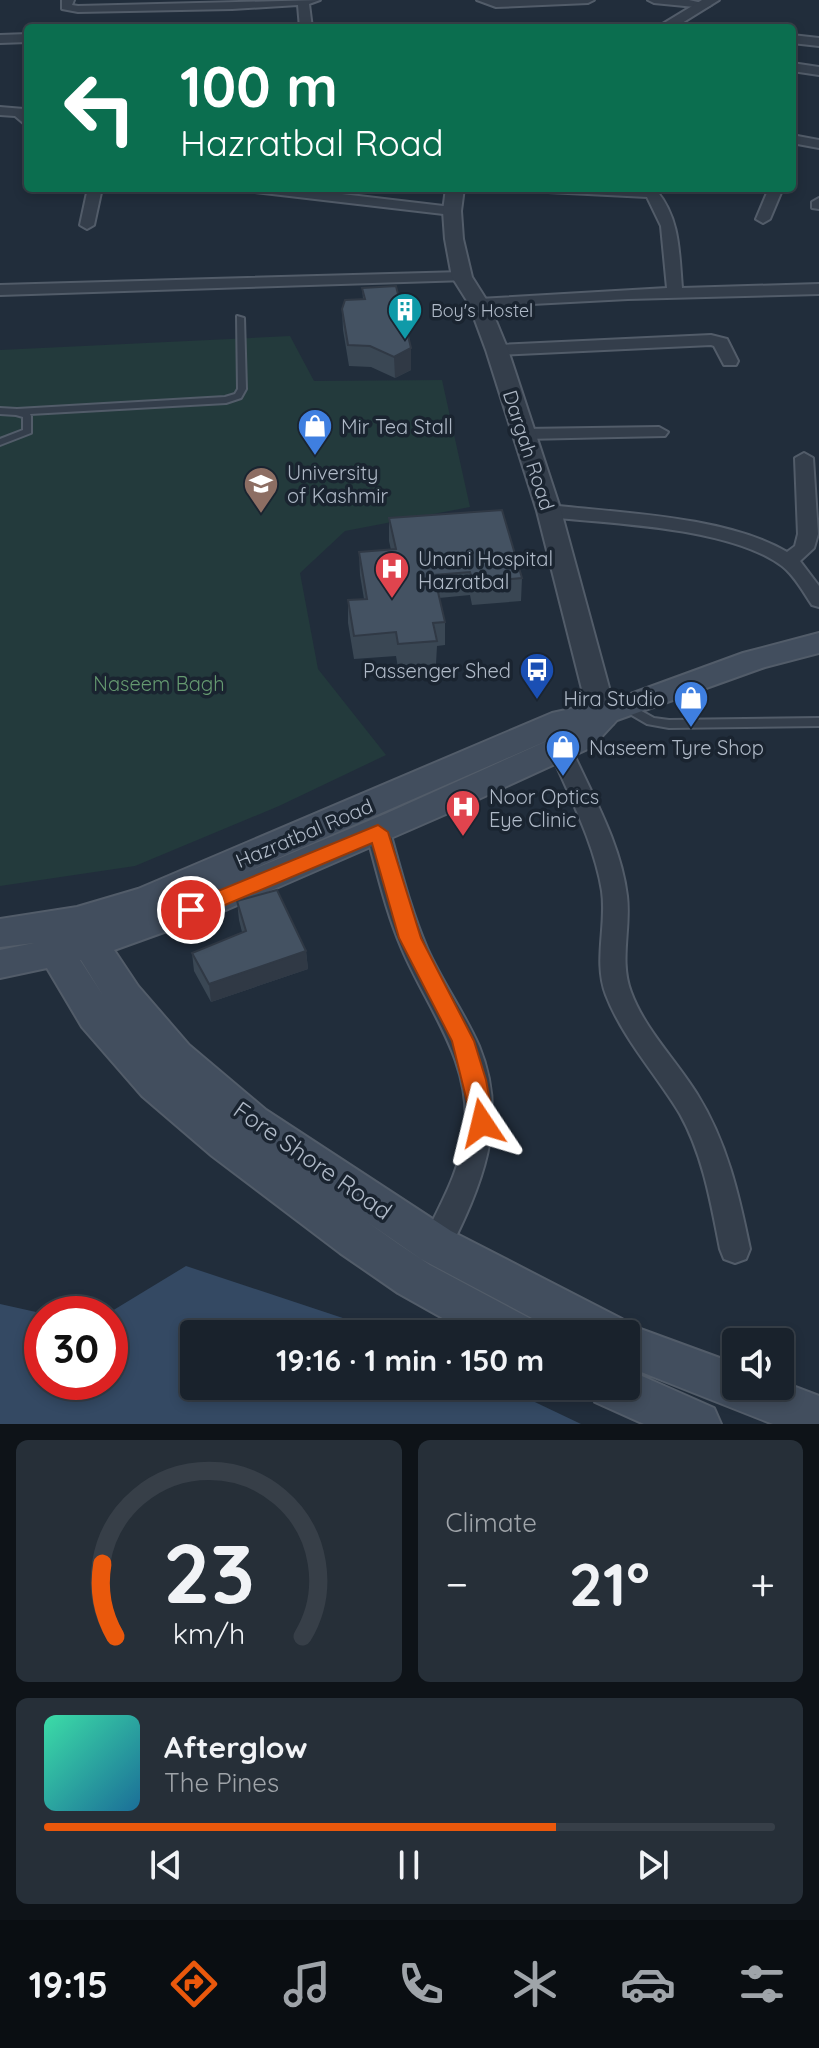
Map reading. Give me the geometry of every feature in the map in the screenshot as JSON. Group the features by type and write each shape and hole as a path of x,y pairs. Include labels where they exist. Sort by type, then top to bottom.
{"main road":[{"name":"Hazratbal Road","path":"0,964 563,721 615,712 737,664 788,648 819,643"},
{"name":"Hazratbal Road","path":"0,933 68,936 165,922 378,832 580,739 615,712"},
{"name":"Fore Shore Road","path":"68,936 186,1065 252,1122 436,1245 579,1320"},
{"name":"Fore Shore Road","path":"68,936 123,1050 166,1094 227,1146 413,1278 490,1320"},
{"path":"640,1349 819,1419"},
{"path":"640,1399 697,1424"}],"street":[{"path":"68,0 66,7 78,9 314,0"},
{"path":"483,0 496,4 588,0"},
{"path":"654,0 708,2"},
{"path":"303,1 306,24"},
{"path":"670,24 708,2"},
{"path":"0,39 24,38"},
{"path":"796,39 819,42"},
{"path":"796,68 819,71"},
{"path":"0,111 19,112 24,118"},
{"path":"796,140 819,144"},
{"path":"87,225 94,192"},
{"path":"324,192 453,200"},
{"path":"654,192 665,218 675,293"},
{"path":"763,219 774,192"},
{"name":"Dargah Road","path":"453,200 462,277 479,304 497,350 615,712"},
{"path":"0,290 462,277"},
{"path":"479,304 819,289"},
{"path":"497,350 711,340 721,342 730,361"},
{"path":"524,434 659,432"},
{"path":"788,561 804,548 808,534 804,458"},
{"path":"549,511 737,540 788,561 819,601"},
{"path":"560,748 610,872 615,896 611,939 616,988 629,1018 691,1108 720,1173 735,1249"},
{"path":"378,832 410,938 463,1041 475,1080 482,1123 479,1147 461,1199 436,1245"}],"lane":[{"path":"0,411 226,400 238,396 242,389 240,318"},
{"path":"0,442 28,431 27,416 17,412"},
{"path":"615,712 669,724 819,722"}],"green space":[{"name":"Naseem Bagh","path":"290,336 314,381 442,380 470,507 345,531 300,573 318,669 386,755 279,806 135,866 0,886 0,350"}],"water":[{"path":"186,1266 349,1320 180,1320 180,1400 530,1400 581,1424 0,1424 0,1304 24,1309 24,1400 128,1400 128,1301"}],"building":[{"path":"396,286 411,348 394,357 370,346 348,345 342,309 345,300 365,299 362,288"},
{"name":"Unani Hospital Hazratbal","path":"502,510 522,578 473,582 470,572 434,575 445,622 433,623 437,641 398,644 396,632 354,636 348,600 367,599 359,552 396,549 389,518"},
{"path":"277,890 306,951 209,984 192,953 246,931 237,901"}],"place":[{"name":"Boy's Hostel","path":"405,341"},
{"name":"Mir Tea Stall","path":"315,457"},
{"name":"University of Kashmir","path":"261,515"},
{"name":"Unani Hospital Hazratbal","path":"392,600"},
{"name":"Passenger Shed","path":"537,701"},
{"name":"Hira Studio","path":"691,729"},
{"name":"Naseem Tyre Shop","path":"563,778"},
{"name":"Noor Optics Eye Clinic","path":"463,838"}],"route":[{"path":"191,910 378,832 410,938 463,1041 475,1080 482,1123"}]}
